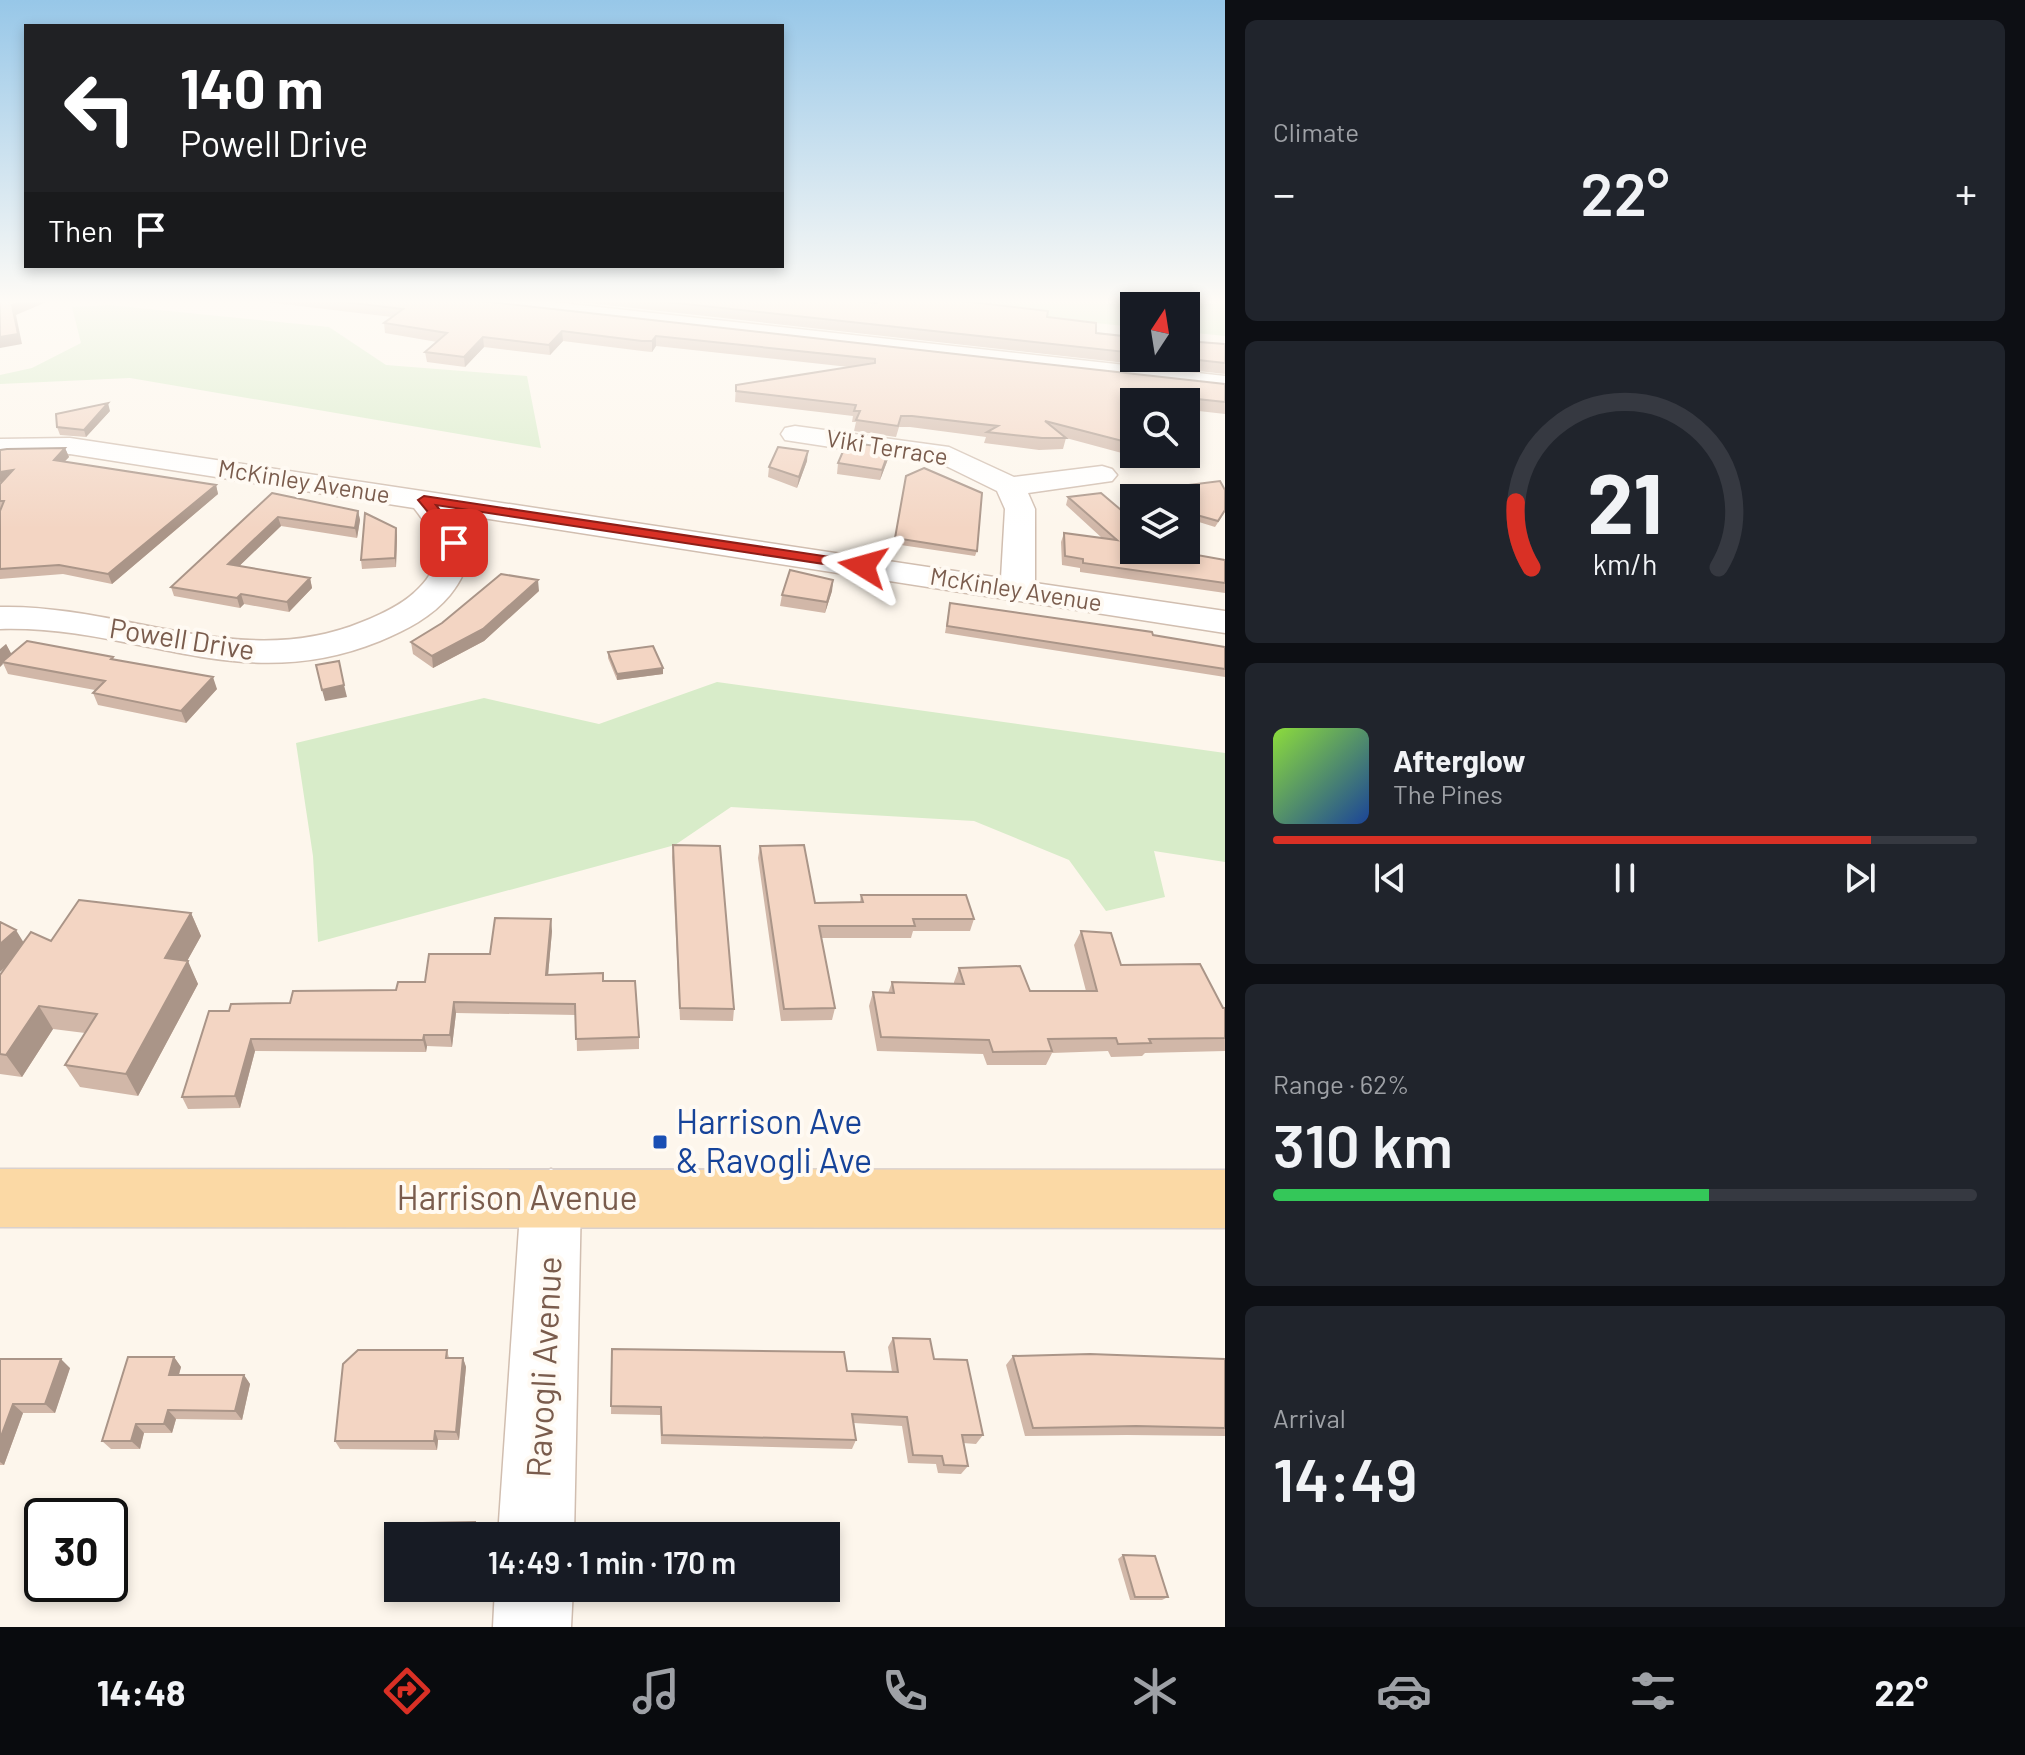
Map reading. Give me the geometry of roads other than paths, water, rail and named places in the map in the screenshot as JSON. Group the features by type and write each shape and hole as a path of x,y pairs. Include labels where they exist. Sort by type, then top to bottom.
{"main road":[{"name":"Harrison Avenue","path":"0,1198 1225,1199"}],"street":[{"path":"1162,377 1225,384"},
{"name":"Viki Terrace","path":"795,434 949,456 1010,486"},
{"name":"McKinley Avenue","path":"0,447 70,446 1225,622"},
{"path":"1018,590 1020,509 1010,486 1102,475"},
{"name":"Powell Drive","path":"0,618 65,619 243,653 292,651 348,640 405,616 442,585 451,568 454,543 448,528 424,500"},
{"name":"Ravogli Avenue","path":"537,1522 551,1198"},
{"path":"532,1627 533,1602"}],"place":[{"name":"Harrison Ave & Ravogli Ave","path":"660,1142"}]}
